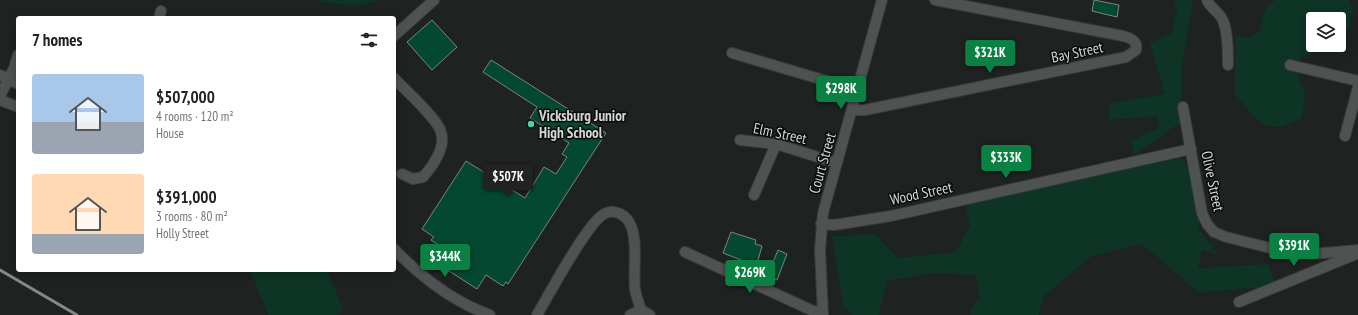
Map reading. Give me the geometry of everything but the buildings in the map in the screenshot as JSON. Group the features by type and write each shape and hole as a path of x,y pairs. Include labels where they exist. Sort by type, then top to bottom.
{"street":[{"path":"396,34 434,0"},
{"name":"Court Street","path":"823,314 820,250 821,224 882,0"},
{"path":"935,0 949,1"},
{"path":"1207,0 1212,9 1221,17 1228,48 1228,65"},
{"name":"Bay Street","path":"852,110 865,110 1126,57 1134,53 1137,46 1134,40 1123,36 949,1"},
{"path":"732,53 857,90"},
{"path":"0,96 4,78 14,68 16,62"},
{"path":"1290,65 1358,81"},
{"path":"4,78 16,83"},
{"path":"396,80 438,125 442,140 436,160 423,177 413,179 402,174"},
{"path":"1345,136 1358,87"},
{"path":"0,100 16,106"},
{"name":"Olive Street","path":"1183,107 1202,213 1207,224 1214,232 1226,237 1291,253 1312,254 1358,252"},
{"name":"Elm Street","path":"740,140 776,144 837,163"},
{"path":"754,196 776,144"},
{"name":"Wood Street","path":"821,224 834,225 891,216 1191,149"},
{"path":"537,315 563,270 596,220 604,214 612,211 620,213 631,225 633,235 635,291 645,312 630,315"},
{"path":"396,251 409,265 438,287 456,299 490,315"},
{"path":"685,252 811,310 823,314"},
{"path":"1239,302 1358,252"}],"green space":[{"path":"315,0 379,0 371,3 347,5"},
{"path":"1174,0 1193,0 1182,65 1181,122 1135,154 1130,141 1159,128 1158,116 1108,120 1110,103 1165,94 1150,43 1172,33 1177,10"},
{"path":"1276,0 1349,0 1353,7 1350,28 1346,28 1346,12 1306,12 1306,52 1312,52 1299,60 1298,77 1305,94 1302,118 1281,127 1267,126 1252,115 1235,94 1235,35 1248,38 1260,31 1264,13 1268,6"},
{"path":"1181,158 1197,183 1199,198 1198,228 1219,255 1202,250 1198,268 1268,264 1277,287 1198,292 1142,244 1092,256 1044,296 1039,315 971,315 970,311 980,297 976,275 932,273 887,281 879,315 852,315 843,306 832,236 875,234 898,258 956,252 970,226 965,202"},
{"path":"251,272 328,272 344,311 335,315 268,315"}],"railway":[{"path":"0,270 77,315"}],"place":[{"name":"Vicksburg Junior High School","path":"531,124"}]}
